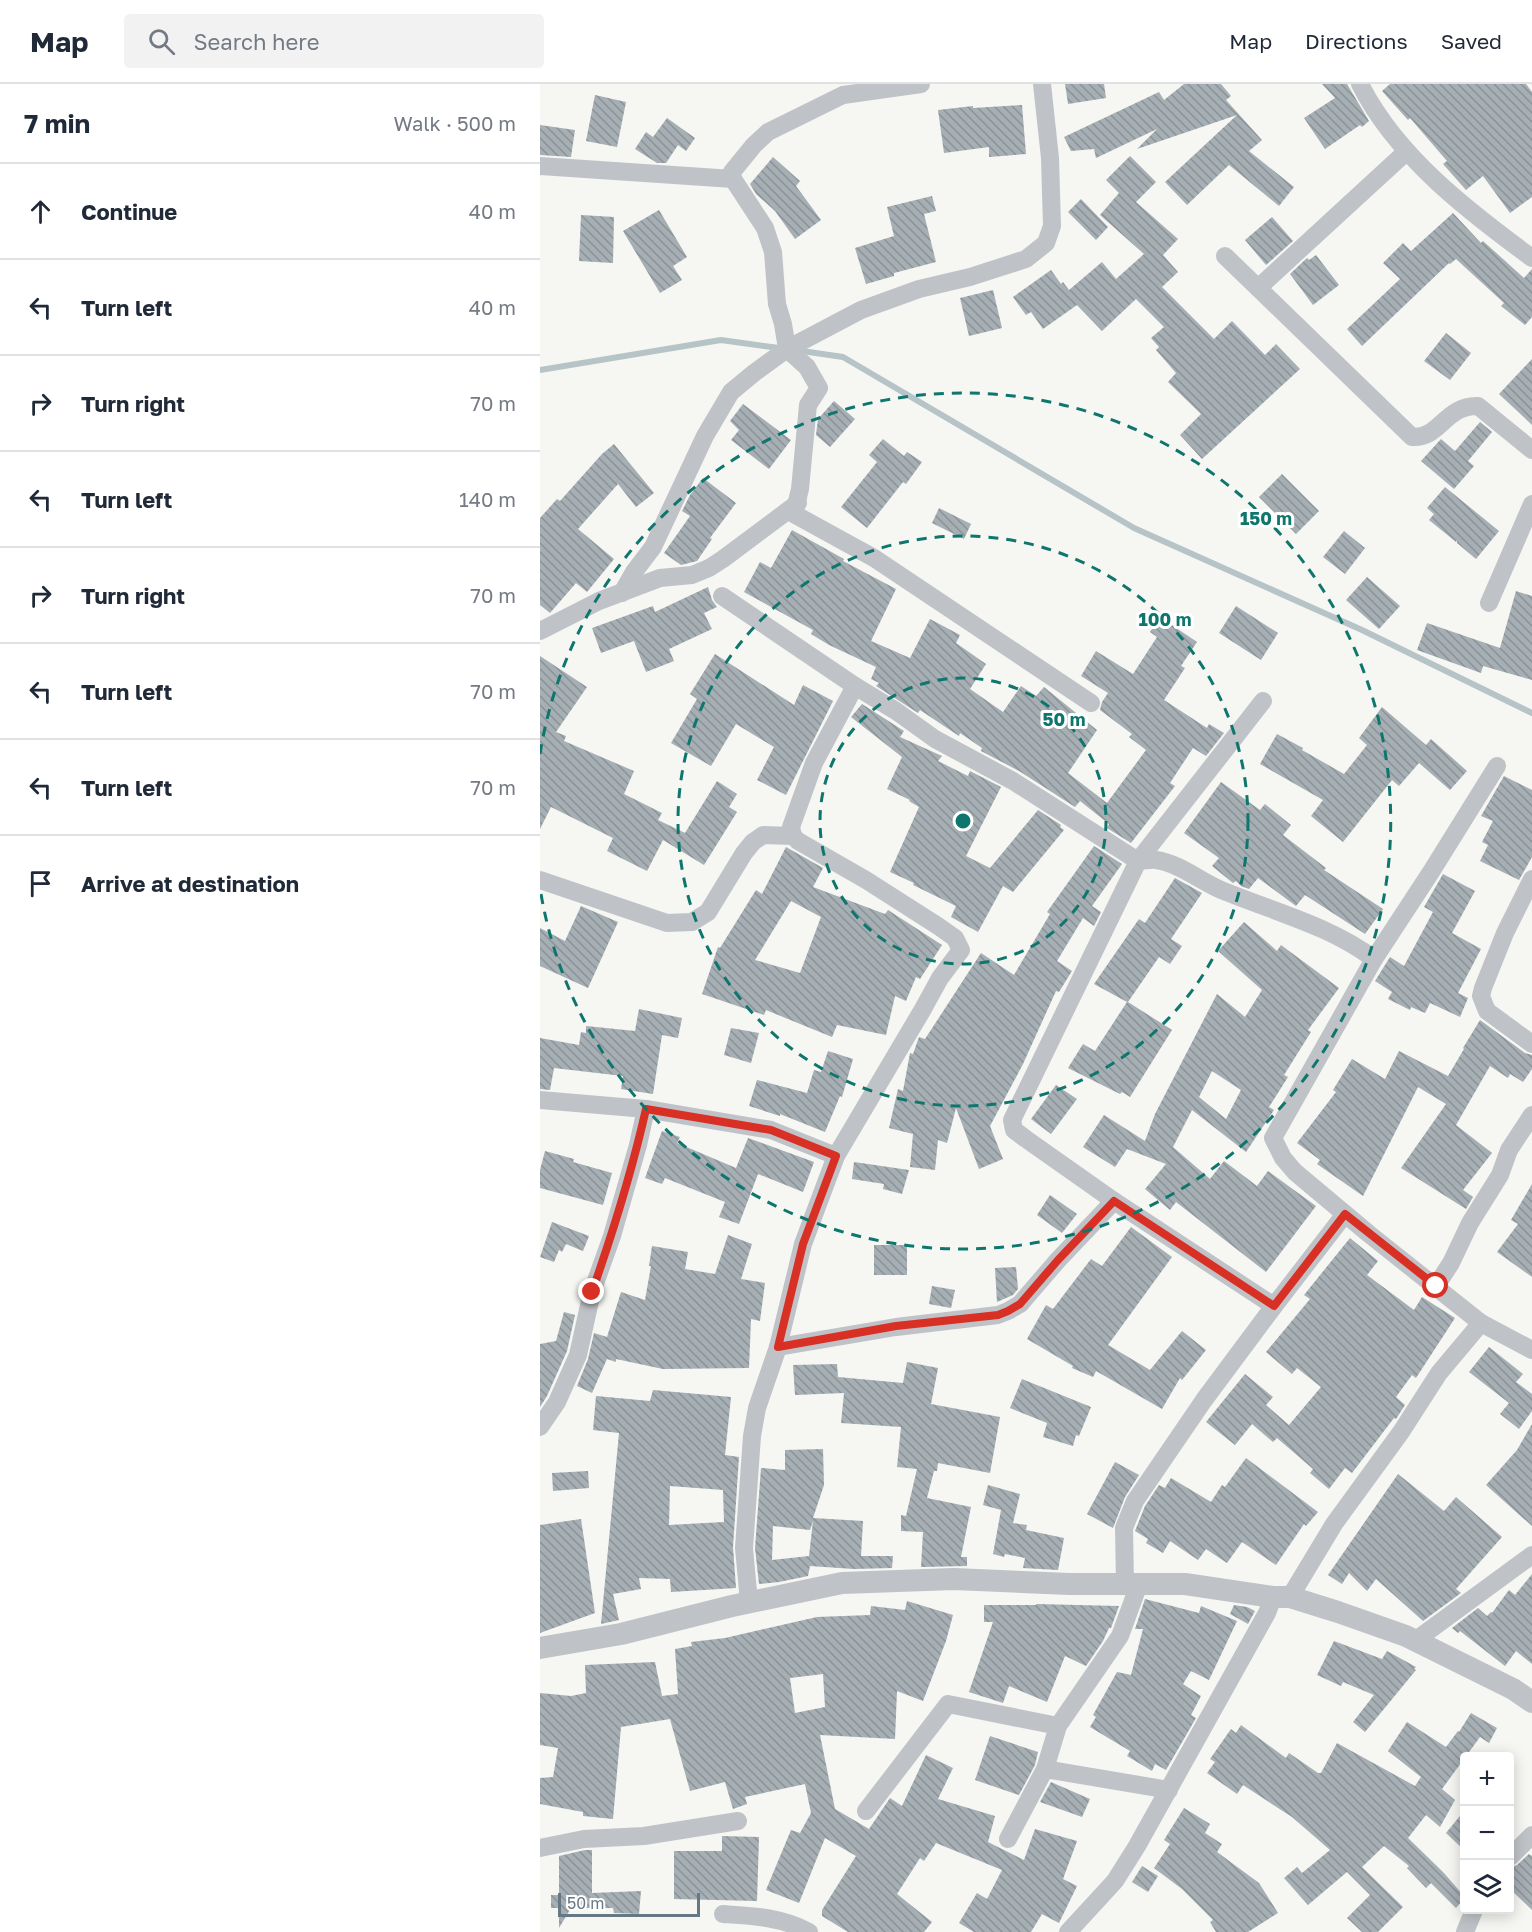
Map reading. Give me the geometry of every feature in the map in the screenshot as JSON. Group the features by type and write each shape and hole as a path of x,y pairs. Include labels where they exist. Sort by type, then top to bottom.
{"street":[{"path":"921,84 843,95 768,132 732,172 733,179 765,228 773,252 777,304 787,349 807,367 819,388 808,405 801,489 794,514 874,558 1091,703"},
{"path":"622,592 653,547 705,436 731,392 754,373 787,349 861,310 919,289 970,277 1026,259 1046,243 1052,226 1050,158 1042,84"},
{"path":"1360,84 1378,115 1406,152 1485,223 1532,258"},
{"path":"1258,288 1406,152"},
{"path":"540,166 733,179"},
{"path":"1225,256 1412,436 1421,437 1433,431 1457,409 1478,406 1532,450"},
{"path":"540,631 622,592 660,578 692,575 709,568 798,503"},
{"path":"1489,603 1532,504"},
{"path":"722,596 935,739 1012,781 1138,861 1156,860 1173,866 1218,888 1356,946 1374,959"},
{"path":"749,1602 744,1548 752,1436 757,1408 778,1347 803,1244 836,1156 940,978 961,950 955,938 938,926 793,836 791,827 814,763 855,686"},
{"path":"1263,701 1138,861 1012,1120 1014,1130 1020,1135 1114,1201 1274,1306"},
{"path":"1497,766 1374,959 1273,1138 1283,1158 1295,1172 1345,1214 1481,1323 1532,1350"},
{"path":"540,880 667,923 692,922 708,912 753,842 763,836 793,836"},
{"path":"1532,879 1505,933 1481,996 1487,1011 1532,1044"},
{"path":"540,1100 646,1109 771,1130 836,1156"},
{"path":"540,1427 557,1402 578,1355 592,1292 612,1236 638,1146 646,1109"},
{"path":"1436,1286 1500,1174 1509,1150 1532,1115"},
{"path":"778,1347 896,1326 998,1315 1008,1311 1020,1304 1114,1201"},
{"path":"1008,1839 1046,1769 1058,1726 1120,1636 1132,1584 1124,1528 1135,1501 1204,1400 1345,1214"},
{"path":"1074,1930 1115,1881 1268,1613 1282,1597 1401,1432 1439,1373 1481,1323"},
{"path":"1416,1640 1532,1555"},
{"path":"540,1648 621,1634 749,1602 842,1583 954,1579 1185,1584 1282,1597 1338,1612 1416,1640 1513,1689 1532,1702"},
{"path":"866,1811 948,1704 1058,1726"},
{"path":"1046,1769 1169,1790"},
{"path":"540,1848 584,1839 644,1836 738,1821"},
{"path":"1514,1852 1532,1835"},
{"path":"723,1914 765,1916 798,1926 809,1932"},
{"path":"1465,1932 1472,1914"}],"building":[{"path":"1065,84 1104,84 1106,98 1068,104"},
{"path":"1184,84 1221,84 1231,96 1226,100 1262,140 1249,151 1294,187 1279,206 1229,165 1187,205 1165,182 1237,115 1137,149 1157,129 1096,158 1094,149 1071,151 1064,137 1159,92 1164,100"},
{"path":"1322,84 1347,84 1369,121 1325,149 1304,118 1335,98"},
{"path":"1390,84 1526,84 1532,92 1532,197 1510,213 1483,176 1466,190 1443,164 1447,161 1410,118 1408,120 1382,91"},
{"path":"595,95 626,102 617,147 586,141"},
{"path":"1022,105 1026,154 989,157 989,147 944,153 938,110 973,106 973,108"},
{"path":"667,118 695,138 686,151 678,145 666,163 657,163 635,149 646,132 653,137"},
{"path":"540,125 575,130 571,157 540,155"},
{"path":"1130,156 1156,182 1136,202 1178,239 1163,255 1178,272 1162,287 1214,339 1232,321 1265,355 1276,344 1300,369 1202,459 1180,435 1201,414 1168,382 1176,373 1156,350 1159,347 1151,338 1164,327 1136,299 1102,331 1077,305 1043,329 1031,312 1026,315 1013,297 1051,270 1061,284 1063,282 1069,290 1102,262 1116,279 1144,254 1100,215 1119,193 1106,180"},
{"path":"773,157 800,181 796,186 821,220 795,239 775,211 756,194 750,184"},
{"path":"932,196 936,211 924,214 936,262 894,273 894,276 866,284 855,248 894,236 887,207"},
{"path":"1081,199 1108,227 1096,240 1068,212"},
{"path":"659,210 687,257 673,266 682,280 660,293 623,231"},
{"path":"1453,213 1481,243 1483,241 1524,278 1532,269 1532,317 1525,325 1501,306 1504,303 1456,259 1449,263 1362,346 1347,329 1400,279 1383,263 1403,243 1411,251"},
{"path":"581,215 614,217 613,263 579,261"},
{"path":"1272,217 1293,241 1266,265 1245,240"},
{"path":"1316,255 1339,285 1313,305 1290,274 1307,258 1309,260"},
{"path":"993,290 1002,328 969,336 960,298"},
{"path":"1446,333 1471,353 1450,380 1424,361"},
{"path":"1532,359 1532,425 1499,394"},
{"path":"834,401 855,419 830,447 816,435 818,419"},
{"path":"743,404 791,440 769,469 731,440 739,430 730,421"},
{"path":"1480,422 1492,432 1468,461 1474,466 1454,489 1421,461 1441,439 1455,451"},
{"path":"883,439 904,456 907,452 922,462 867,528 841,507 877,462 869,455"},
{"path":"614,444 654,493 636,507 618,484 578,529 614,559 587,592 576,583 550,613 540,605 540,518 557,499 560,501 602,454"},
{"path":"1282,474 1319,511 1296,534 1259,497"},
{"path":"703,478 736,503 710,538 712,539 697,561 681,565 664,553 690,516 682,511 690,495"},
{"path":"1445,487 1499,531 1476,559 1457,543 1457,540 1456,542 1429,520 1434,514 1427,508"},
{"path":"939,508 971,524 964,539 932,523"},
{"path":"792,530 896,589 871,641 910,658 930,619 960,635 956,643 986,664 970,689 1003,712 1021,686 1036,696 1044,687 1097,730 1068,773 1107,803 1146,750 1129,737 1132,734 1100,710 1108,693 1081,676 1096,651 1133,674 1157,637 1150,632 1160,617 1197,642 1181,666 1185,668 1164,700 1207,728 1209,724 1224,733 1206,756 1193,748 1170,783 1175,786 1131,843 1107,828 1109,824 1080,801 1075,807 1019,771 981,751 982,748 960,733 959,736 920,710 918,713 876,686 879,683 871,679 876,667 829,645 811,634 813,630 744,592 760,562 771,568"},
{"path":"1344,531 1365,548 1345,574 1323,557"},
{"path":"1367,577 1400,606 1379,629 1346,600"},
{"path":"708,587 717,607 704,613 712,629 669,649 674,661 646,672 634,641 601,653 592,628 653,606 655,612"},
{"path":"1516,591 1532,596 1532,680 1483,666 1481,673 1417,650 1427,623 1500,648"},
{"path":"1236,606 1278,633 1261,660 1219,633"},
{"path":"715,654 794,705 803,685 833,701 786,795 757,780 774,747 736,724 711,766 671,743 697,699 690,694"},
{"path":"540,656 587,687 556,732 566,736 564,741 634,771 624,794 662,813 658,820 685,833 717,781 737,794 729,807 737,812 704,865 663,840 647,871 607,851 613,838 551,807 540,829"},
{"path":"862,704 904,731 900,737 942,756 938,761 968,776 970,771 1001,787 966,856 990,868 1038,810 1061,825 1060,827 1064,830 1013,892 1003,886 978,932 951,917 956,906 890,872 919,807 887,789 902,757 851,717"},
{"path":"1382,707 1426,745 1431,739 1467,771 1450,790 1419,763 1399,786 1392,780 1343,842 1311,816 1323,800 1260,764 1277,734 1344,774 1367,745 1359,738"},
{"path":"1504,776 1532,790 1532,857 1519,880 1480,861 1488,845 1482,842 1493,821 1481,816"},
{"path":"1221,782 1260,810 1265,804 1291,825 1283,835 1326,868 1324,870 1383,909 1365,934 1305,895 1296,906 1258,878 1249,889 1236,881 1233,883 1212,866 1219,858 1184,833"},
{"path":"1094,846 1122,864 1092,906 1101,912 1094,926 1083,918 1057,961 1072,971 1059,992 1056,991 1023,1064 990,1126 1003,1159 979,1169 956,1108 947,1143 938,1140 935,1170 910,1167 913,1134 889,1128 898,1089 903,1091 910,1053 913,1054 919,1037 925,1039 981,953 1014,975 1050,914 1047,912"},
{"path":"786,847 823,868 813,887 885,914 888,910 942,945 920,979 916,977 906,1001 895,996 886,1035 837,1025 832,1037 766,1010 764,1015 702,994 718,947 720,948 756,890 762,894","holes":["791,901 821,917 800,973 755,960"]},
{"path":"1443,874 1475,891 1452,933 1481,949 1458,993 1468,998 1460,1017 1430,1003 1425,1013 1411,1007 1410,1010 1388,999 1392,992 1375,981 1390,957 1404,966 1433,912 1424,907"},
{"path":"1175,878 1202,893 1171,939 1182,946 1170,964 1159,957 1128,1002 1172,1030 1130,1097 1068,1068 1083,1044 1095,1051 1127,1002 1094,984 1139,919 1145,923"},
{"path":"581,906 618,922 588,988 540,966 540,928 565,941"},
{"path":"1244,922 1277,951 1281,945 1339,988 1308,1030 1311,1032 1284,1075 1288,1077 1269,1107 1274,1110 1246,1152 1192,1110 1173,1147 1210,1179 1224,1161 1257,1186 1268,1171 1316,1206 1266,1272 1176,1202 1170,1210 1145,1189 1166,1164 1127,1149 1115,1167 1083,1147 1104,1115 1145,1141 1155,1114 1217,994 1245,1017 1262,990 1218,951","holes":["1212,1071 1241,1090 1226,1119 1199,1097"]},
{"path":"639,1009 682,1018 678,1038 662,1035 653,1094 621,1089 623,1076 554,1068 550,1090 540,1089 540,1038 579,1045 581,1032 586,1033 586,1026 635,1031"},
{"path":"1480,1020 1525,1053 1532,1055 1532,1069 1523,1082 1510,1074 1508,1078 1490,1066 1456,1125 1492,1153 1463,1190 1473,1197 1466,1209 1401,1168 1446,1104 1418,1087 1363,1196 1317,1164 1320,1160 1297,1143 1336,1092 1333,1090 1352,1059 1385,1079 1399,1051 1448,1076"},
{"path":"731,1028 759,1033 751,1063 724,1055"},
{"path":"828,1051 853,1059 842,1097 840,1096 825,1132 780,1114 780,1116 749,1106 757,1080 807,1093 814,1070 821,1072"},
{"path":"1056,1085 1077,1099 1051,1134 1031,1119"},
{"path":"662,1131 680,1137 677,1143 736,1168 748,1138 814,1162 803,1192 758,1174 739,1224 719,1217 725,1202 665,1178 662,1184 645,1178"},
{"path":"545,1151 612,1173 603,1205 540,1188 540,1170"},
{"path":"854,1162 909,1170 902,1194 883,1189 884,1184 852,1179"},
{"path":"1532,1184 1532,1277 1497,1252 1518,1224 1511,1220"},
{"path":"1050,1195 1077,1214 1062,1233 1037,1215"},
{"path":"552,1222 589,1236 583,1251 566,1244 562,1252 559,1250 554,1262 540,1257"},
{"path":"1131,1227 1172,1257 1108,1345 1150,1370 1182,1331 1206,1350 1182,1380 1180,1378 1162,1409 1096,1371 1093,1377 1072,1368 1073,1366 1027,1339 1046,1305 1053,1309 1091,1259 1102,1266"},
{"path":"728,1235 752,1244 741,1279 765,1283 760,1321 751,1319 749,1368 663,1369 607,1359 592,1393 577,1386 588,1359 594,1333 607,1337 621,1292 645,1300 652,1246 688,1252 685,1269 715,1274"},
{"path":"1350,1238 1378,1261 1367,1275 1414,1310 1422,1297 1455,1318 1416,1378 1412,1375 1396,1397 1405,1405 1396,1419 1394,1418 1352,1473 1345,1468 1329,1489 1310,1473 1313,1469 1277,1438 1273,1442 1252,1424 1235,1445 1206,1422 1245,1374 1273,1397 1266,1405 1289,1425 1321,1387 1297,1368 1292,1374 1266,1352 1310,1299 1304,1295"},
{"path":"874,1245 907,1245 907,1275 874,1275"},
{"path":"1016,1267 1018,1289 1013,1295 997,1302 995,1268"},
{"path":"932,1286 955,1290 951,1308 929,1304"},
{"path":"564,1312 575,1315 567,1351 540,1407 540,1344 556,1341"},
{"path":"1489,1347 1523,1374 1516,1382 1532,1394 1532,1411 1519,1429 1500,1414 1509,1403 1469,1372"},
{"path":"907,1362 938,1368 931,1404 1000,1417 990,1473 938,1463 927,1498 971,1507 961,1557 967,1557 967,1566 921,1567 923,1532 901,1531 901,1515 906,1516 917,1469 897,1467 901,1427 841,1423 844,1393 795,1395 793,1365 837,1364 838,1377 903,1383"},
{"path":"1022,1379 1091,1407 1079,1436 1076,1435 1073,1446 1043,1437 1047,1423 1010,1408"},
{"path":"653,1390 731,1397 725,1455 739,1457 733,1547 736,1588 671,1592 670,1579 639,1578 641,1589 613,1594 619,1620 601,1624 619,1433 593,1430 596,1396 650,1401","holes":["670,1486 723,1490 724,1522 669,1525"]},
{"path":"1532,1424 1532,1526 1486,1485 1517,1450"},
{"path":"823,1449 824,1485 813,1518 863,1521 861,1556 893,1556 892,1568 854,1569 810,1566 808,1576 759,1584 755,1548 761,1468 785,1470 785,1450","holes":["813,1521 809,1556 772,1560 773,1526 810,1530"]},
{"path":"1246,1458 1318,1512 1306,1526 1304,1524 1276,1565 1242,1542 1227,1563 1206,1549 1198,1560 1170,1541 1163,1553 1146,1543 1148,1539 1135,1531 1145,1506 1159,1485 1165,1488 1171,1478 1211,1502 1222,1485 1225,1487"},
{"path":"1115,1462 1139,1475 1125,1497 1113,1528 1087,1514"},
{"path":"588,1471 589,1488 553,1491 552,1473"},
{"path":"1398,1474 1444,1511 1456,1497 1502,1537 1456,1589 1461,1593 1423,1621 1376,1579 1367,1591 1349,1573 1342,1584 1328,1575"},
{"path":"988,1485 1020,1494 1013,1523 1027,1525 1026,1530 1064,1538 1058,1570 1023,1568 1025,1558 993,1554 1001,1510 983,1505"},
{"path":"581,1519 595,1613 540,1633 540,1525"},
{"path":"1532,1574 1532,1664 1516,1651 1505,1666 1460,1631 1458,1633 1452,1628 1478,1608 1487,1616 1492,1613 1509,1590 1515,1595"},
{"path":"1145,1599 1199,1613 1201,1606 1237,1621 1209,1680 1191,1671 1183,1684 1201,1696 1191,1715 1196,1718 1166,1770 1155,1764 1152,1771 1127,1756 1130,1751 1090,1727 1096,1717 1093,1715 1117,1672 1131,1675 1143,1629 1135,1629"},
{"path":"907,1601 953,1615 946,1641 923,1701 897,1691 895,1739 820,1735 835,1809 869,1829 890,1798 902,1806 926,1755 953,1768 938,1799 995,1816 988,1842 1024,1860 1035,1829 1077,1841 1063,1879 1077,1886 1059,1923 1042,1914 1031,1932 974,1932 959,1923 977,1893 987,1899 1002,1870 936,1843 924,1861 920,1858 897,1894 932,1922 924,1932 848,1932 822,1916 822,1910 856,1856 825,1838 799,1903 766,1890 791,1830 800,1833 811,1813 805,1784 745,1797 747,1804 733,1809 725,1782 690,1791 670,1719 621,1727 613,1819 583,1816 583,1812 540,1804 540,1778 553,1777 558,1748 540,1745 540,1693 571,1696 586,1693 585,1665 655,1662 662,1696 678,1694 675,1649 692,1646 691,1642 725,1638 817,1617 870,1615 871,1606 905,1610","holes":["823,1674 825,1707 795,1713 790,1678"]},
{"path":"984,1605 1119,1606 1111,1628 1086,1666 1065,1656 1047,1702 1009,1686 1003,1703 969,1692 993,1622 984,1622"},
{"path":"1234,1605 1255,1611 1248,1624 1230,1614"},
{"path":"1334,1641 1382,1659 1387,1651 1416,1667 1414,1669 1416,1670 1365,1732 1353,1722 1374,1695 1343,1682 1341,1686 1317,1675"},
{"path":"1471,1713 1497,1728 1489,1743 1480,1737 1469,1752 1460,1752 1460,1764 1442,1789 1455,1800 1440,1827 1426,1815 1408,1838 1460,1891 1460,1904 1456,1908 1431,1883 1426,1888 1407,1868 1409,1866 1384,1846 1362,1867 1403,1907 1378,1932 1362,1932 1347,1918 1370,1895 1347,1872 1308,1905 1284,1878 1297,1867 1302,1873 1330,1850 1292,1817 1243,1785 1237,1794 1207,1773 1215,1762 1210,1759 1231,1729 1236,1733 1241,1725 1286,1758 1289,1753 1318,1773 1321,1773 1337,1743 1415,1786 1421,1777 1388,1751 1407,1722 1446,1747"},
{"path":"990,1736 1038,1752 1035,1765 1019,1795 975,1780"},
{"path":"1051,1782 1090,1799 1082,1817 1040,1802"},
{"path":"1184,1808 1210,1824 1205,1833 1222,1844 1217,1852 1259,1883 1278,1913 1248,1932 1216,1932 1210,1922 1213,1920 1182,1889 1154,1868 1170,1844 1164,1840"},
{"path":"1460,1816 1460,1846 1446,1833"},
{"path":"722,1836 759,1837 757,1901 674,1899 674,1851 722,1851"},
{"path":"592,1850 592,1893 641,1891 639,1914 614,1913 613,1908 571,1908 559,1928 559,1908 551,1908 551,1895 559,1895 559,1856"},
{"path":"1529,1854 1532,1856 1532,1910 1514,1893 1514,1866"},
{"path":"1142,1866 1158,1876 1148,1892 1132,1882"}],"waterway":[{"path":"540,370 721,340 779,348"},
{"path":"795,350 843,357 1134,528 1362,630 1532,713"}],"route":[{"path":"592,1292 612,1236 638,1146 646,1109 771,1130 836,1156 803,1244 778,1347 896,1326 998,1315 1008,1311 1020,1304 1114,1201 1274,1306 1345,1214 1436,1286"}]}
